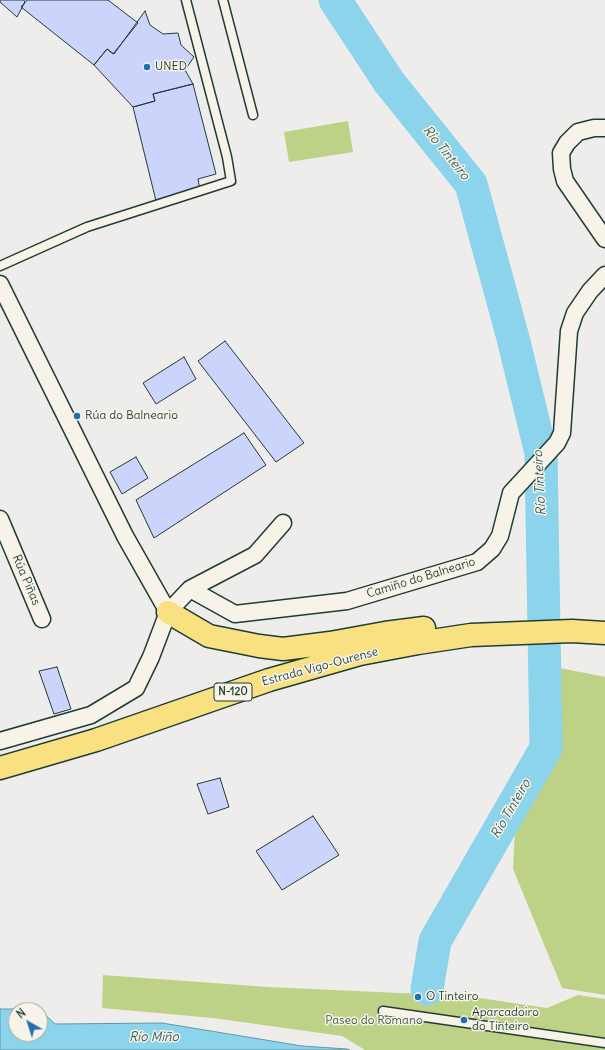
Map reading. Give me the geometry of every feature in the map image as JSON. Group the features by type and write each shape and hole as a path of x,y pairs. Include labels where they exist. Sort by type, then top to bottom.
{"highway":[{"path":"168,612 209,636 259,646 283,648 330,643 385,633 469,630"},
{"name":"Estrada Vigo-Ourense","path":"0,768 96,740 269,680 360,654 418,643 469,630 572,631 605,633"}],"street":[{"path":"605,128 594,128 578,132 567,143 561,153 562,169 565,181 605,239"},
{"name":"Camiño do Balneario","path":"190,589 235,614 347,601 477,562 492,549 500,536 511,493 557,444 562,432 569,332 575,313 590,291 605,275"},
{"path":"1,287 125,536 168,612"},
{"name":"Rúa Piñas","path":"0,519 42,619"},
{"path":"0,742 91,715 136,688 151,657 168,612 190,589 255,555 283,523"}],"lane":[{"path":"0,266 87,227 231,181 227,157 186,0"},
{"path":"223,0 253,114"},
{"path":"384,1011 605,1043"}],"green space":[{"path":"348,121 353,152 289,162 284,132"},
{"path":"550,666 605,677 605,995 562,988 513,869 516,808 558,748"},
{"name":"Paseo do Romano","path":"103,975 268,987 466,996 547,1008 578,995 605,999 605,1050 365,1050 342,1036 213,1018 102,1008"}],"water":[{"name":"Río Miño","path":"0,1009 8,1009 8,1042 48,1042 48,1017 55,1024 162,1023 302,1046 350,1050 0,1050"}],"building":[{"path":"0,0 24,0 25,2 17,17 0,2"},
{"path":"27,0 108,0 138,23 113,54 107,49 94,65 21,7"},
{"path":"145,11 150,25 163,34 178,33 181,45 194,57 185,70 193,84 153,94 155,101 133,107 94,65 107,49 114,54"},
{"path":"193,84 216,174 198,179 200,190 156,201 133,107 155,101 153,94"},
{"path":"225,341 304,443 276,462 198,361"},
{"path":"184,357 196,379 156,404 143,383"},
{"path":"244,433 266,465 154,538 136,500"},
{"path":"136,457 148,478 122,494 110,472"},
{"path":"57,667 71,709 54,714 39,671"},
{"path":"220,778 229,807 208,814 197,784"},
{"path":"313,816 339,855 282,890 256,851"}],"waterway":[{"name":"Río Tinteiro","path":"335,0 389,82 471,184 513,338 541,453 546,748 435,941 427,989"}],"place":[{"name":"UNED","path":"147,67"},
{"name":"Rúa do Balneario","path":"77,416"},
{"name":"O Tinteiro","path":"418,997"},
{"name":"Aparcadoiro do Tinteiro","path":"464,1020"}]}
